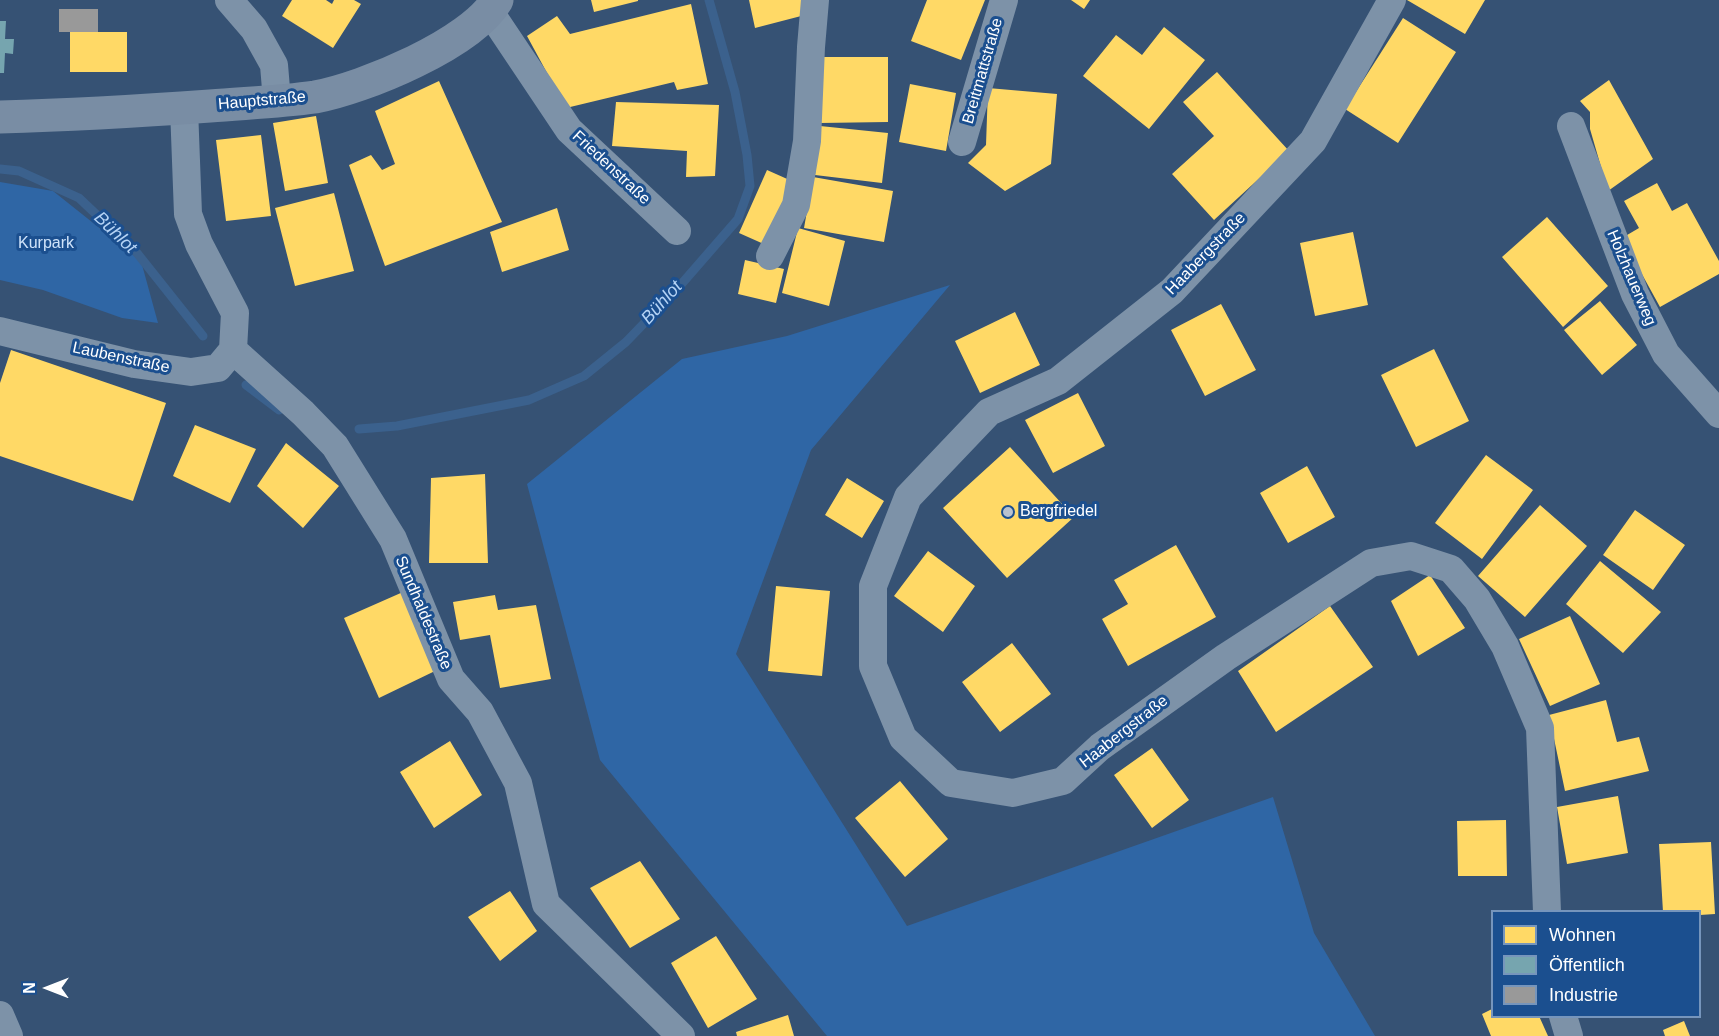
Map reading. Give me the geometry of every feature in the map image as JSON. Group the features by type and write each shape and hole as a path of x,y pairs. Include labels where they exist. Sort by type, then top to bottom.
{"main road":[{"name":"Hauptstraße","path":"0,117 184,108 316,96 387,74 455,40 493,6"}],"street":[{"path":"229,0 254,29 274,65 277,101"},
{"path":"770,256 796,205 805,152 815,0"},
{"name":"Breitmattstraße","path":"962,142 1004,0"},
{"name":"Haabergstraße","path":"1392,0 1313,141 1172,291 1058,381 989,412 908,497 873,586 873,666 903,738 951,783 1013,793 1063,781 1100,747 1226,657 1371,563 1411,556 1451,569 1477,599 1505,646 1540,728 1547,910"},
{"name":"Friedenstraße","path":"493,6 570,130 676,231"},
{"path":"184,108 188,214 199,244 235,313 233,350"},
{"name":"Holzhauerweg","path":"1571,126 1635,294 1666,354 1719,414"},
{"name":"Laubenstraße","path":"0,331 134,364 191,372 218,368 233,350"},
{"name":"Sundhaldestraße","path":"233,350 303,413 335,446 393,539 451,679 480,712 518,783 546,904 681,1036"},
{"path":"0,1015 9,1036"},
{"path":"1563,1018 1569,1036"}],"green space":[{"name":"Kurpark","path":"0,182 53,191 141,261 158,323 122,318 43,290 0,280"},
{"path":"950,285 811,450 736,654 907,926 1273,797 1314,933 1375,1036 827,1036 600,760 527,484 682,359 787,336"}],"building: Wohnen":[{"path":"292,0 326,0 332,4 334,0 354,0 361,4 333,48 282,16"},
{"path":"591,0 638,0 638,1 594,12"},
{"path":"749,0 802,0 805,15 755,28"},
{"path":"927,0 985,0 961,60 911,41"},
{"path":"1071,0 1090,0 1084,9"},
{"path":"1407,0 1485,0 1465,34"},
{"path":"691,4 708,84 677,90 674,82 566,108 527,36 557,16 570,34"},
{"path":"1403,18 1456,52 1398,143 1345,109"},
{"path":"1164,27 1205,60 1149,129 1083,76 1116,35 1142,55"},
{"path":"70,32 127,32 127,72 70,72"},
{"path":"818,57 888,57 888,122 820,123"},
{"path":"1217,72 1289,151 1214,220 1172,174 1214,136 1183,102"},
{"path":"1609,80 1653,159 1608,191 1590,129 1590,112 1580,101"},
{"path":"439,81 502,222 385,266 349,165 371,155 382,170 395,164 375,111"},
{"path":"910,84 956,93 946,151 899,142"},
{"path":"988,88 1057,94 1051,164 1005,191 968,163 986,145"},
{"path":"616,102 719,105 715,176 686,177 687,151 612,146"},
{"path":"316,116 328,183 285,191 273,123"},
{"path":"820,126 888,133 882,183 815,175"},
{"path":"261,135 271,216 226,221 216,140"},
{"path":"767,170 794,182 766,245 739,233"},
{"path":"813,177 893,191 884,242 804,228"},
{"path":"1657,183 1672,211 1687,203 1719,261 1719,274 1660,307 1622,238 1639,228 1624,201"},
{"path":"334,193 354,271 295,286 275,208"},
{"path":"557,208 569,250 502,272 490,232"},
{"path":"1547,217 1608,286 1563,327 1502,257"},
{"path":"798,228 845,241 829,306 782,293"},
{"path":"1353,232 1368,305 1315,316 1300,243"},
{"path":"745,260 784,269 776,303 738,294"},
{"path":"1600,301 1637,345 1602,375 1564,330"},
{"path":"1221,304 1256,370 1205,396 1171,330"},
{"path":"1015,312 1040,365 980,393 955,341"},
{"path":"1434,349 1469,421 1416,447 1381,375"},
{"path":"11,350 166,403 133,501 0,456 0,383"},
{"path":"1078,393 1105,446 1053,473 1025,420"},
{"path":"195,425 256,449 230,503 173,476"},
{"path":"286,443 339,486 303,528 257,486"},
{"name":"Bergfriedel","path":"1010,447 1074,517 1007,578 943,508"},
{"path":"1486,455 1533,490 1482,559 1435,523"},
{"path":"1307,466 1335,517 1288,543 1260,493"},
{"path":"485,474 488,563 429,563 431,478"},
{"path":"847,478 884,501 862,538 825,515"},
{"path":"1540,505 1587,546 1525,617 1478,576"},
{"path":"1635,510 1685,545 1653,590 1603,555"},
{"path":"1176,545 1216,617 1128,666 1102,619 1128,604 1114,580"},
{"path":"928,551 975,586 943,632 894,596"},
{"path":"1600,561 1661,612 1623,653 1566,604"},
{"path":"1430,575 1465,628 1418,656 1391,601"},
{"path":"776,586 830,591 822,676 768,671"},
{"path":"403,592 435,671 379,698 344,618"},
{"path":"495,595 498,610 536,605 551,679 500,688 490,635 460,640 453,602"},
{"path":"1330,606 1373,667 1276,732 1238,671"},
{"path":"1570,616 1600,684 1550,706 1519,639"},
{"path":"1012,643 1051,694 1000,732 962,682"},
{"path":"1606,700 1617,742 1639,737 1649,771 1565,791 1549,715"},
{"path":"450,741 482,795 434,828 400,772"},
{"path":"1152,748 1189,800 1152,828 1114,775"},
{"path":"900,781 948,839 905,877 855,818"},
{"path":"1618,796 1628,853 1567,864 1557,807"},
{"path":"1506,820 1507,876 1458,876 1457,821"},
{"path":"1711,842 1715,914 1701,915 1701,910 1663,910 1659,844"},
{"path":"640,861 680,919 630,948 590,888"},
{"path":"510,891 537,931 500,961 468,917"},
{"path":"716,936 757,999 708,1028 671,963"},
{"path":"1491,1010 1491,1018 1540,1018 1548,1036 1491,1036 1482,1014"},
{"path":"788,1015 794,1036 737,1036 736,1032"},
{"path":"1684,1021 1690,1036 1665,1036 1663,1030"}],"building: Öffentlich":[{"path":"0,21 6,21 5,39 14,39 13,54 5,53 4,73 0,73"}],"building: Industrie":[{"path":"59,9 98,9 98,32 59,32"}],"waterway":[{"name":"Bühlot","path":"359,429 397,426 529,400 584,376 626,342 678,288 738,219 750,186 747,155 735,92 709,0"},
{"name":"Bühlot","path":"0,169 19,171 79,198 137,253 203,336"},
{"name":"Bühlot","path":"246,385 279,410"}],"place":[{"name":"Bergfriedel","path":"1008,512"}]}
